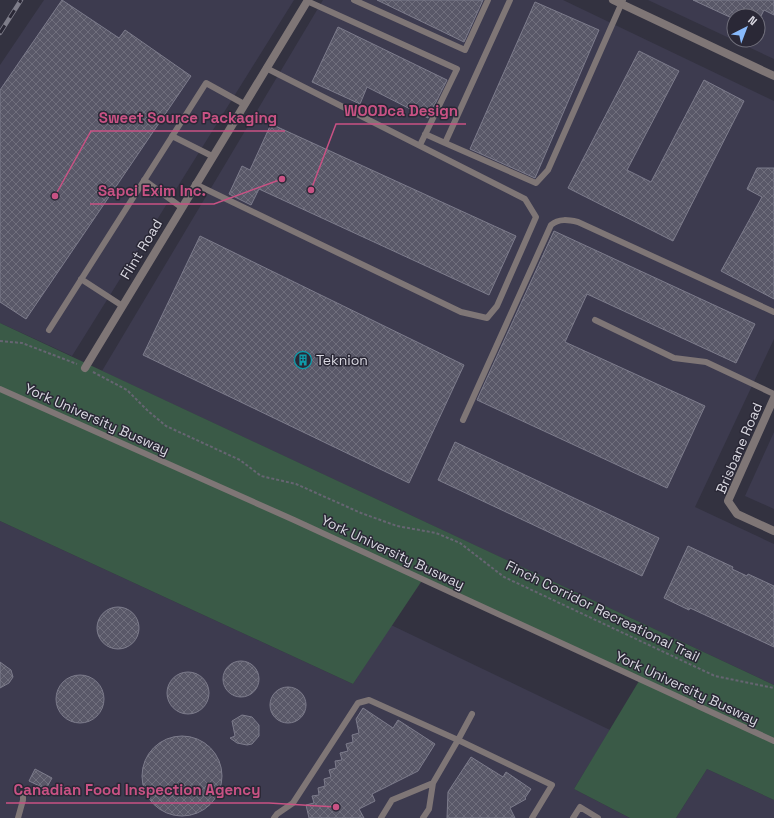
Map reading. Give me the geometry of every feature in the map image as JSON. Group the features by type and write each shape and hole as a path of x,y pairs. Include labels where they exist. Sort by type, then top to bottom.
{"street":[{"path":"613,0 622,2 774,76"},
{"name":"Flint Road","path":"84,368 307,1"},
{"name":"Brisbane Road","path":"774,398 728,501 737,514 774,531"}],"lane":[{"path":"354,0 465,50 488,0"},
{"path":"445,143 510,0"},
{"path":"307,1 457,70 420,145"},
{"path":"425,134 536,183 548,170 622,2"},
{"path":"195,184 461,312 487,318 497,306 536,218 525,199 266,68"},
{"path":"49,330 206,83 244,104"},
{"path":"172,136 212,156"},
{"path":"144,180 181,207"},
{"path":"463,420 551,225 558,221 569,220 578,222 774,312"},
{"path":"81,279 121,305"},
{"path":"595,320 674,358 706,362 774,394"},
{"name":"York University Busway","path":"0,389 294,520 774,741"},
{"path":"274,818 277,814 293,803 358,703 369,700 458,740 552,785 532,818"},
{"path":"423,818 429,809 433,783 472,714"},
{"path":"381,818 392,800 433,783"},
{"path":"18,818 23,800 23,790"},
{"path":"573,818 580,807 598,818"}],"path":[{"name":"Finch Corridor Recreational Trail","path":"0,341 22,343 84,368 127,390 166,426 240,460 261,476 296,484 360,513 396,526 436,533 460,543 504,577 715,676 774,688"}],"shaded area":[{"path":"44,0 294,0 72,356 0,323 0,65"},
{"path":"323,0 563,0 774,101 774,339 695,507 774,544 774,685 102,371"},
{"path":"648,0 774,0 774,59 751,48 766,48 766,8 726,8 726,37"},
{"path":"774,432 774,509 745,496"},
{"path":"0,521 353,684 391,625 610,730 574,789 630,818 0,818"},
{"path":"707,769 774,800 774,818 676,818"}],"green space":[{"path":"0,323 774,685 774,800 707,769 676,818 630,818 574,789 639,681 423,579 353,684 0,521"}],"building":[{"path":"62,0 119,38 125,30 191,76 26,319 0,302 0,90"},
{"path":"377,0 483,0 464,42"},
{"path":"693,0 774,0 774,15 766,11 766,8 726,8 726,15"},
{"path":"535,2 599,30 535,178 470,149"},
{"path":"338,27 447,80 428,118 367,87 360,104 312,82"},
{"path":"639,51 679,71 627,170 651,182 704,80 744,101 673,241 568,188"},
{"path":"271,124 516,236 489,295 259,189 251,205 229,194 242,166 250,170"},
{"path":"757,168 774,168 774,299 721,271 762,197 747,189"},
{"path":"554,231 755,324 736,363 587,294 565,342 705,406 667,488 477,400"},
{"name":"Teknion","path":"200,236 464,365 409,483 143,355"},
{"path":"455,442 659,538 642,576 438,480"},
{"path":"688,546 733,567 732,569 747,576 748,574 774,586 774,647 690,608 689,610 664,598"},
{"path":"114,607 122,607 130,610 136,616 139,628 136,640 130,646 122,649 114,649 106,646 100,640 97,632 97,624 100,616 106,610"},
{"path":"241,661 254,666 259,679 254,692 241,697 228,692 223,679 228,666"},
{"path":"0,662 11,670 13,677 9,683 0,688"},
{"path":"184,672 192,672 200,675 206,681 209,693 206,705 200,711 192,714 184,714 176,711 170,705 167,697 167,689 170,681 176,675"},
{"path":"80,675 89,677 97,682 102,690 104,699 102,708 97,716 89,721 80,723 71,721 63,716 58,708 56,699 58,690 63,682 71,677"},
{"path":"288,687 301,692 306,705 301,718 288,723 275,718 270,705 275,692"},
{"path":"363,708 393,728 398,720 435,744 418,771 372,794 375,801 359,809 364,818 309,818 306,805 314,803 312,796 319,795 318,788 325,786 324,779 331,777 329,770 336,768 335,761 342,760 340,753 348,751 346,744 353,742 352,735 359,733 356,719"},
{"path":"242,715 252,717 259,725 259,736 252,744 247,745 237,743 230,738 235,736 232,721"},
{"path":"182,736 197,739 210,748 219,761 222,776 219,791 210,804 197,813 182,816 167,813 154,804 145,791 142,776 145,761 154,748 167,739"},
{"path":"471,757 503,777 506,772 531,789 525,798 526,799 510,808 515,818 447,818 448,792"},
{"path":"35,769 52,778 46,789 29,781"}],"railway":[{"path":"0,33 21,0"}],"place":[{"name":"Sapci Exim Inc.","path":"282,179"},
{"name":"WOODca Design","path":"311,190"},
{"name":"Sweet Source Packaging","path":"55,196"},
{"name":"Teknion","path":"303,360"},
{"name":"Canadian Food Inspection Agency","path":"336,807"}]}
